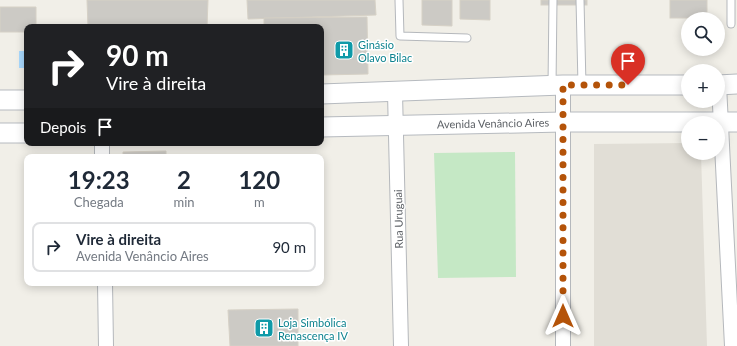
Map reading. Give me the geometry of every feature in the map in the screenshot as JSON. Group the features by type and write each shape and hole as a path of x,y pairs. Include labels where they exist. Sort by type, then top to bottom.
{"main road":[{"path":"324,94 395,93 557,85 681,85"},
{"path":"0,100 24,100"},
{"name":"Avenida Venâncio Aires","path":"324,127 563,122 728,122"},
{"path":"0,133 24,133"}],"street":[{"path":"725,84 728,122 732,346"},
{"path":"557,85 563,122 563,346"},
{"name":"Rua Uruguai","path":"395,93 401,346"},
{"path":"105,286 106,346"}],"lane":[{"path":"400,0 400,36 467,38"},
{"path":"553,0 557,85"},
{"path":"580,0 582,85"},
{"path":"731,0 731,24"}],"shaded area":[{"path":"681,143 681,160 701,160 707,346 594,346 594,144"}],"green space":[{"path":"515,152 516,277 438,278 434,153"}],"water":[{"path":"19,51 24,51 24,68 19,68"}],"building":[{"path":"87,0 208,0 207,24 88,24"},
{"path":"247,0 375,0 376,15 248,19"},
{"path":"422,0 452,0 452,26 422,25"},
{"path":"460,0 490,0 490,20 460,19"},
{"path":"541,0 587,0 587,5 541,5"},
{"path":"670,0 707,0 707,12 681,12 681,18 670,18"},
{"path":"0,7 36,7 36,24 24,24 24,32 0,32"},
{"name":"Ginásio Olavo Bilac","path":"367,17 368,74 324,75 324,24 264,24 264,18"},
{"path":"166,151 166,154 123,154 123,152"},
{"name":"Loja Simbólica Renascença IV","path":"298,309 298,346 230,346 228,310"}],"place":[{"name":"Ginásio Olavo Bilac","path":"344,50"},
{"name":"Loja Simbólica Renascença IV","path":"264,328"}],"route":[{"path":"563,316 563,85 628,85"}]}
